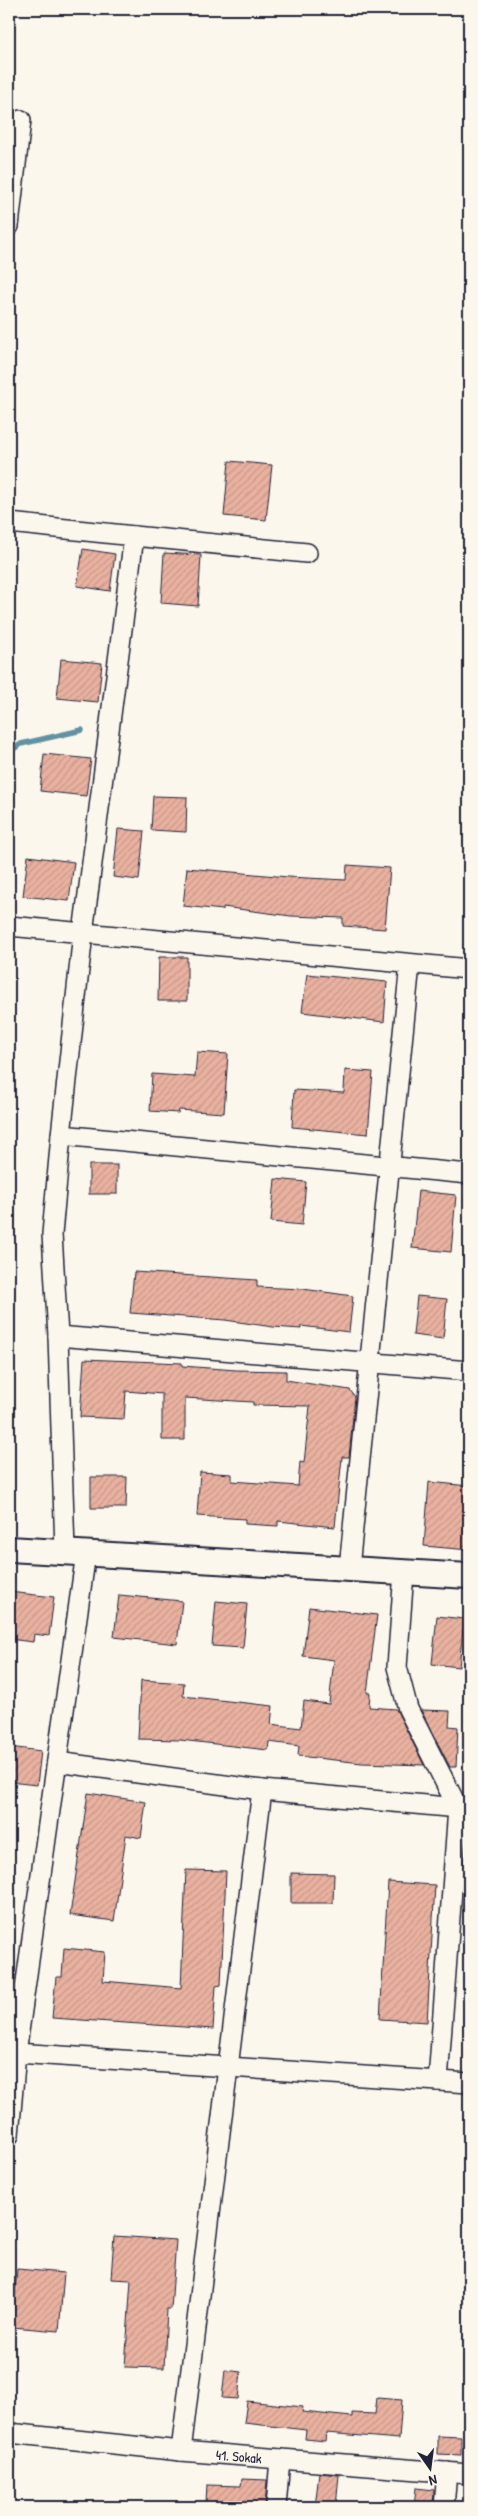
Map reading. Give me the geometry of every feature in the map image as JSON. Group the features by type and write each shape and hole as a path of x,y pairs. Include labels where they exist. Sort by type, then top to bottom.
{"street":[{"path":"9,226 21,120"},
{"path":"9,523 307,552"},
{"path":"9,2135 16,2053 57,1762 76,1552 58,1336 52,1234 83,933 134,536"},
{"path":"9,926 469,969"},
{"path":"349,1568 410,964"},
{"path":"62,1135 469,1174"},
{"path":"58,1336 469,1370"},
{"path":"9,1549 469,1576"},
{"path":"404,1572 397,1667 408,1709 464,1808 438,2081"},
{"path":"57,1762 262,1790 464,1808"},
{"path":"180,2451 262,1790"},
{"path":"16,2053 469,2083"},
{"name":"41. Sokak","path":"9,2433 180,2451 469,2474"},
{"path":"276,2507 280,2459"},
{"path":"444,2507 447,2472"}],"building":[{"path":"229,461 272,465 266,520 224,516"},
{"path":"83,549 115,554 110,591 77,586"},
{"path":"164,553 201,555 198,606 161,603"},
{"path":"61,659 102,663 98,702 57,698"},
{"path":"44,754 91,759 86,796 40,791"},
{"path":"153,796 187,797 186,832 151,830"},
{"path":"118,829 144,831 139,880 113,877"},
{"path":"28,856 74,862 69,901 23,896"},
{"path":"347,865 390,868 385,929 343,926 343,918 291,916 223,907 223,910 183,906 187,868 346,880"},
{"path":"159,957 187,957 187,1001 158,1001"},
{"path":"307,974 387,982 384,1022 302,1012"},
{"path":"197,1052 228,1054 224,1113 179,1110 178,1113 150,1111 152,1074 195,1077"},
{"path":"345,1070 373,1072 368,1134 292,1127 294,1090 344,1093"},
{"path":"89,1165 117,1165 117,1194 89,1194"},
{"path":"275,1179 306,1182 302,1225 271,1222"},
{"path":"418,1191 456,1195 451,1252 412,1248"},
{"path":"134,1272 257,1280 257,1287 303,1289 353,1296 349,1332 301,1326 301,1329 273,1327 225,1320 130,1313"},
{"path":"417,1296 447,1299 443,1339 413,1335"},
{"path":"84,1359 182,1363 182,1366 236,1370 286,1371 286,1380 350,1390 355,1397 349,1457 342,1457 335,1527 278,1521 278,1526 245,1524 245,1519 197,1516 200,1472 232,1474 232,1481 298,1486 300,1462 304,1463 310,1406 253,1405 253,1402 185,1398 185,1440 162,1440 162,1394 126,1391 124,1419 80,1417"},
{"path":"91,1477 127,1477 126,1508 91,1508"},
{"path":"429,1482 469,1486 469,1550 424,1546"},
{"path":"9,1592 54,1597 49,1636 34,1634 33,1642 9,1639"},
{"path":"119,1595 182,1601 177,1644 114,1637"},
{"path":"216,1601 247,1604 243,1648 212,1646"},
{"path":"309,1607 377,1615 367,1693 370,1693 369,1707 396,1709 424,1765 362,1763 298,1756 299,1746 269,1742 268,1750 180,1740 138,1739 141,1680 184,1683 183,1696 273,1706 271,1724 301,1728 304,1701 329,1704 334,1660 303,1656"},
{"path":"437,1616 464,1619 459,1667 432,1664"},
{"path":"421,1710 450,1711 449,1726 458,1727 456,1767 450,1767"},
{"path":"9,1747 41,1751 37,1785 9,1782"},
{"path":"88,1793 146,1802 141,1838 126,1835 114,1921 70,1915"},
{"path":"186,1870 226,1871 221,1985 216,1986 213,2029 52,2018 56,1977 62,1977 64,1948 105,1952 103,1981 181,1988"},
{"path":"291,1873 334,1874 333,1903 291,1903"},
{"path":"388,1882 435,1885 427,2022 380,2019"},
{"path":"114,2236 176,2240 171,2309 167,2309 164,2368 125,2367 131,2280 111,2279"},
{"path":"17,2269 64,2273 59,2331 12,2327"},
{"path":"225,2370 241,2372 238,2399 222,2398"},
{"path":"377,2398 402,2400 399,2439 326,2433 325,2441 305,2439 306,2430 244,2423 247,2401 303,2407 302,2412 352,2417 352,2413 375,2414"},
{"path":"438,2436 461,2437 461,2455 438,2454"},
{"path":"319,2473 339,2475 336,2507 315,2507"},
{"path":"242,2479 267,2480 265,2507 241,2507 241,2503 206,2503 207,2485 241,2486"},
{"path":"416,2488 434,2490 433,2507 414,2507"}],"waterway":[{"path":"9,752 21,744 82,730"}]}
